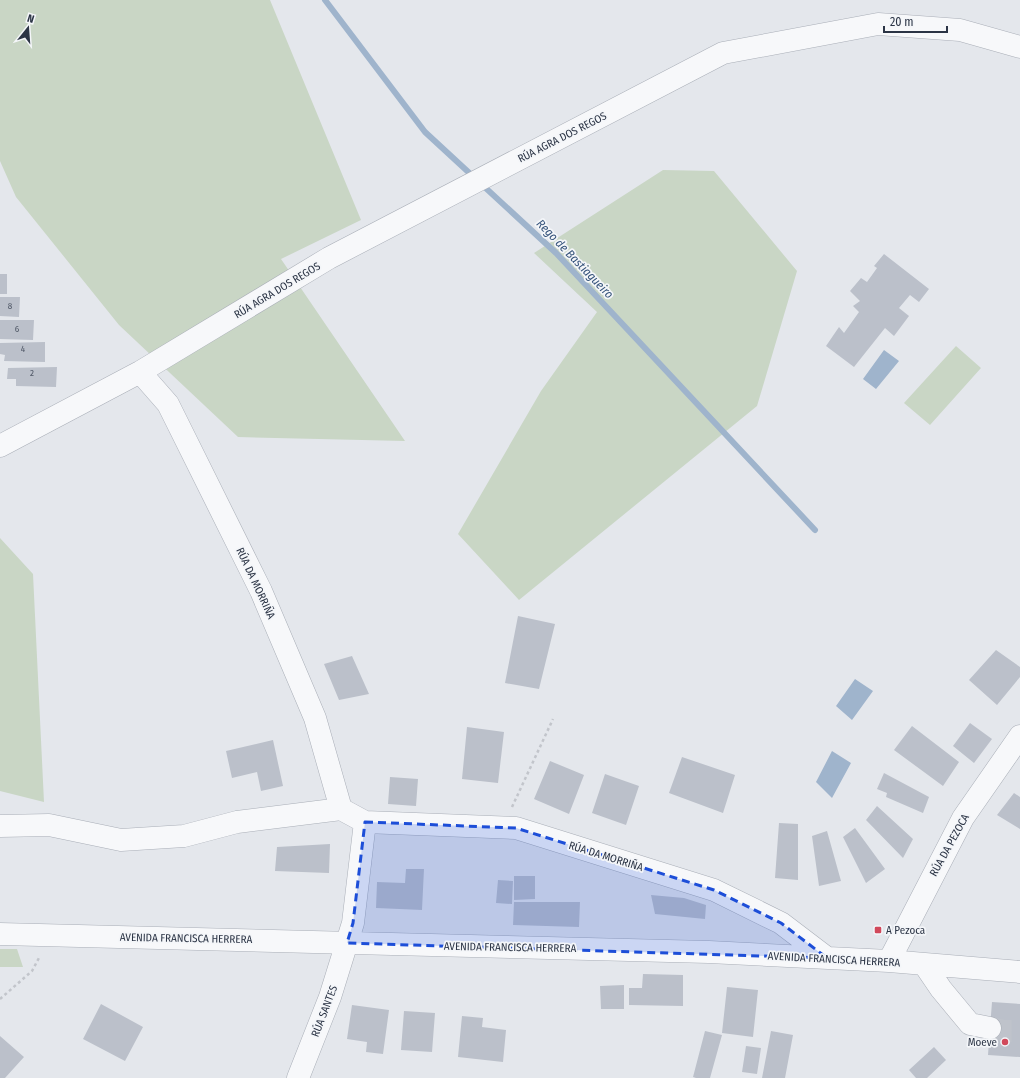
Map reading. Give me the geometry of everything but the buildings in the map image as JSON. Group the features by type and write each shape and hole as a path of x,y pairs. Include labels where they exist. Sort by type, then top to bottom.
{"street":[{"name":"RÚA AGRA DOS REGOS","path":"2,441 140,372 329,258 722,53 878,24 960,30 1020,47"},
{"name":"RÚA DA MORRIÑA","path":"140,372 168,404 261,591 315,718 341,809 365,822 516,828 714,890 781,922 827,958"},
{"name":"RÚA DA PEZOCA","path":"889,961 963,818 1020,736"},
{"path":"0,826 49,825 121,840 184,836 237,822 341,809"},
{"path":"347,943 353,924 365,822"},
{"name":"AVENIDA FRANCISCA HERRERA","path":"0,933 709,952 889,961 1020,972"},
{"name":"RÚA SANTES","path":"298,1078 330,997 347,943"},
{"path":"924,964 941,989 970,1024 990,1028"}],"path":[{"path":"503,828 553,719"},
{"path":"0,999 32,971 53,935"}],"highlighted area":[{"path":"365,822 516,828 714,890 781,923 827,958 347,943 353,923"}],"green space":[{"path":"0,0 270,0 361,220 281,259 405,441 238,437 119,325 16,197 0,161"},
{"path":"663,170 714,171 797,271 757,406 519,600 458,534 541,391 597,312 534,253"},
{"path":"956,346 981,368 930,425 904,403"},
{"path":"0,538 33,574 44,802 0,791"},
{"path":"0,949 17,949 23,967 0,967"}],"water":[{"path":"884,350 899,361 876,389 863,379"},
{"path":"855,679 873,691 852,720 836,706"},
{"path":"832,751 851,763 832,798 816,782"}],"waterway":[{"name":"Rego de Bastiagueiro","path":"325,0 425,132 556,253 815,530"}],"tunnel":[{"path":"990,1028 1004,1031 1020,1031"}],"place":[{"name":"A Pezoca","path":"878,930"},
{"name":"Moeve","path":"1005,1042"}]}
